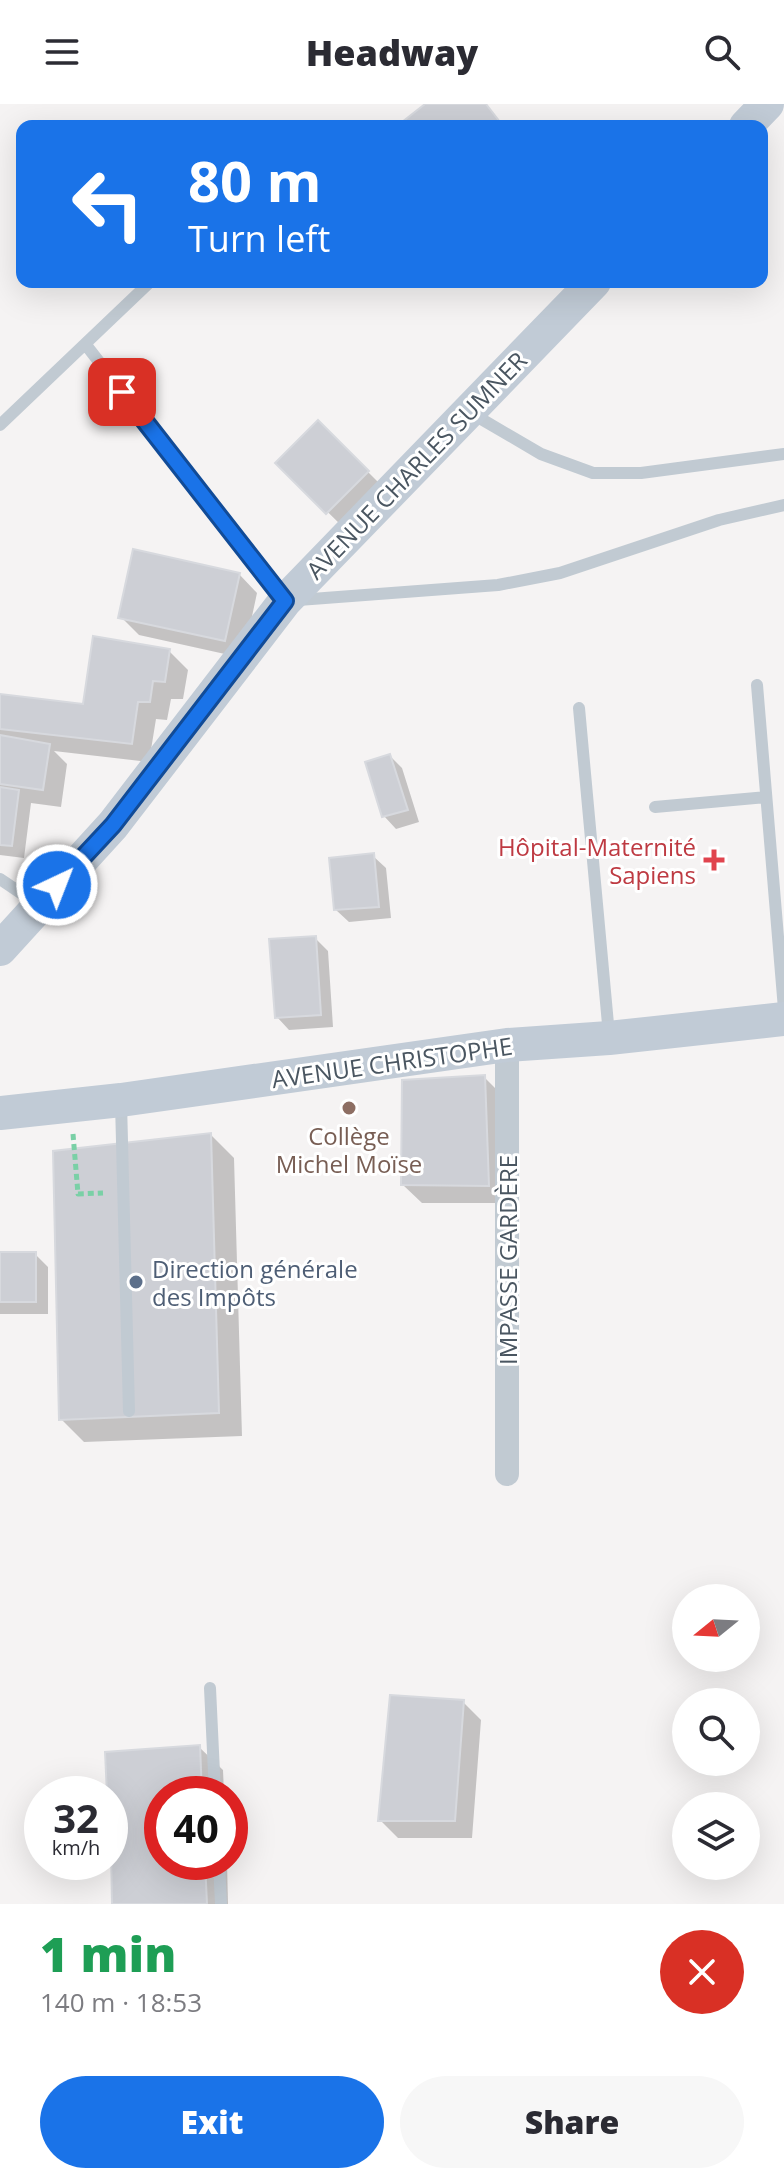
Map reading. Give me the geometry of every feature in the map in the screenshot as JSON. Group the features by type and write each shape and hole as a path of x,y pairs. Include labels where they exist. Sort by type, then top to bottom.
{"street":[{"path":"752,120 767,104"},
{"name":"AVENUE CHARLES SUMNER","path":"1,947 113,825 285,601 588,288"},
{"name":"AVENUE CHRISTOPHE","path":"0,1113 121,1100 507,1045 609,1038 784,1019"},
{"name":"IMPASSE GARDÈRE","path":"507,1045 507,1474"}],"lane":[{"path":"0,425 144,288"},
{"path":"86,345 285,601 498,585 560,573 719,520 784,505"},
{"path":"469,412 541,454 593,473 641,473 784,454"},
{"path":"757,685 784,1009"},
{"path":"579,708 609,1038"},
{"path":"655,807 766,797"},
{"path":"0,879 38,905"},
{"path":"121,1100 129,1411"},
{"path":"210,1688 214,1776"},
{"path":"220,1880 221,1904"}],"path":[{"path":"72,1105 78,1194 123,1192"}],"building":[{"path":"425,104 486,104 498,120 405,120"},
{"path":"318,420 369,471 326,514 275,463"},
{"path":"133,549 240,573 225,641 118,618"},
{"path":"93,636 170,649 165,682 153,681 150,702 138,702 132,744 0,729 0,694 83,704"},
{"path":"0,735 50,744 43,790 0,784"},
{"path":"390,754 408,810 382,817 365,762"},
{"path":"0,787 19,790 12,846 0,845"},
{"path":"374,853 379,907 334,910 329,858"},
{"path":"316,936 321,1015 275,1018 269,939"},
{"path":"485,1075 489,1186 401,1185 402,1080"},
{"name":"Direction générale des Impôts","path":"211,1133 219,1413 59,1420 53,1151"},
{"path":"0,1252 36,1252 36,1302 0,1302"},
{"path":"390,1695 464,1700 455,1821 378,1821"},
{"path":"200,1745 201,1776 144,1776 144,1880 206,1880 207,1904 112,1904 112,1880 128,1880 128,1776 106,1776 105,1752"}],"place":[{"name":"Hôpital-Maternité Sapiens","path":"714,860"},
{"name":"Collège Michel Moïse","path":"349,1108"},
{"name":"Direction générale des Impôts","path":"136,1282"}],"route":[{"path":"57,885 113,825 285,601 122,392"}]}
